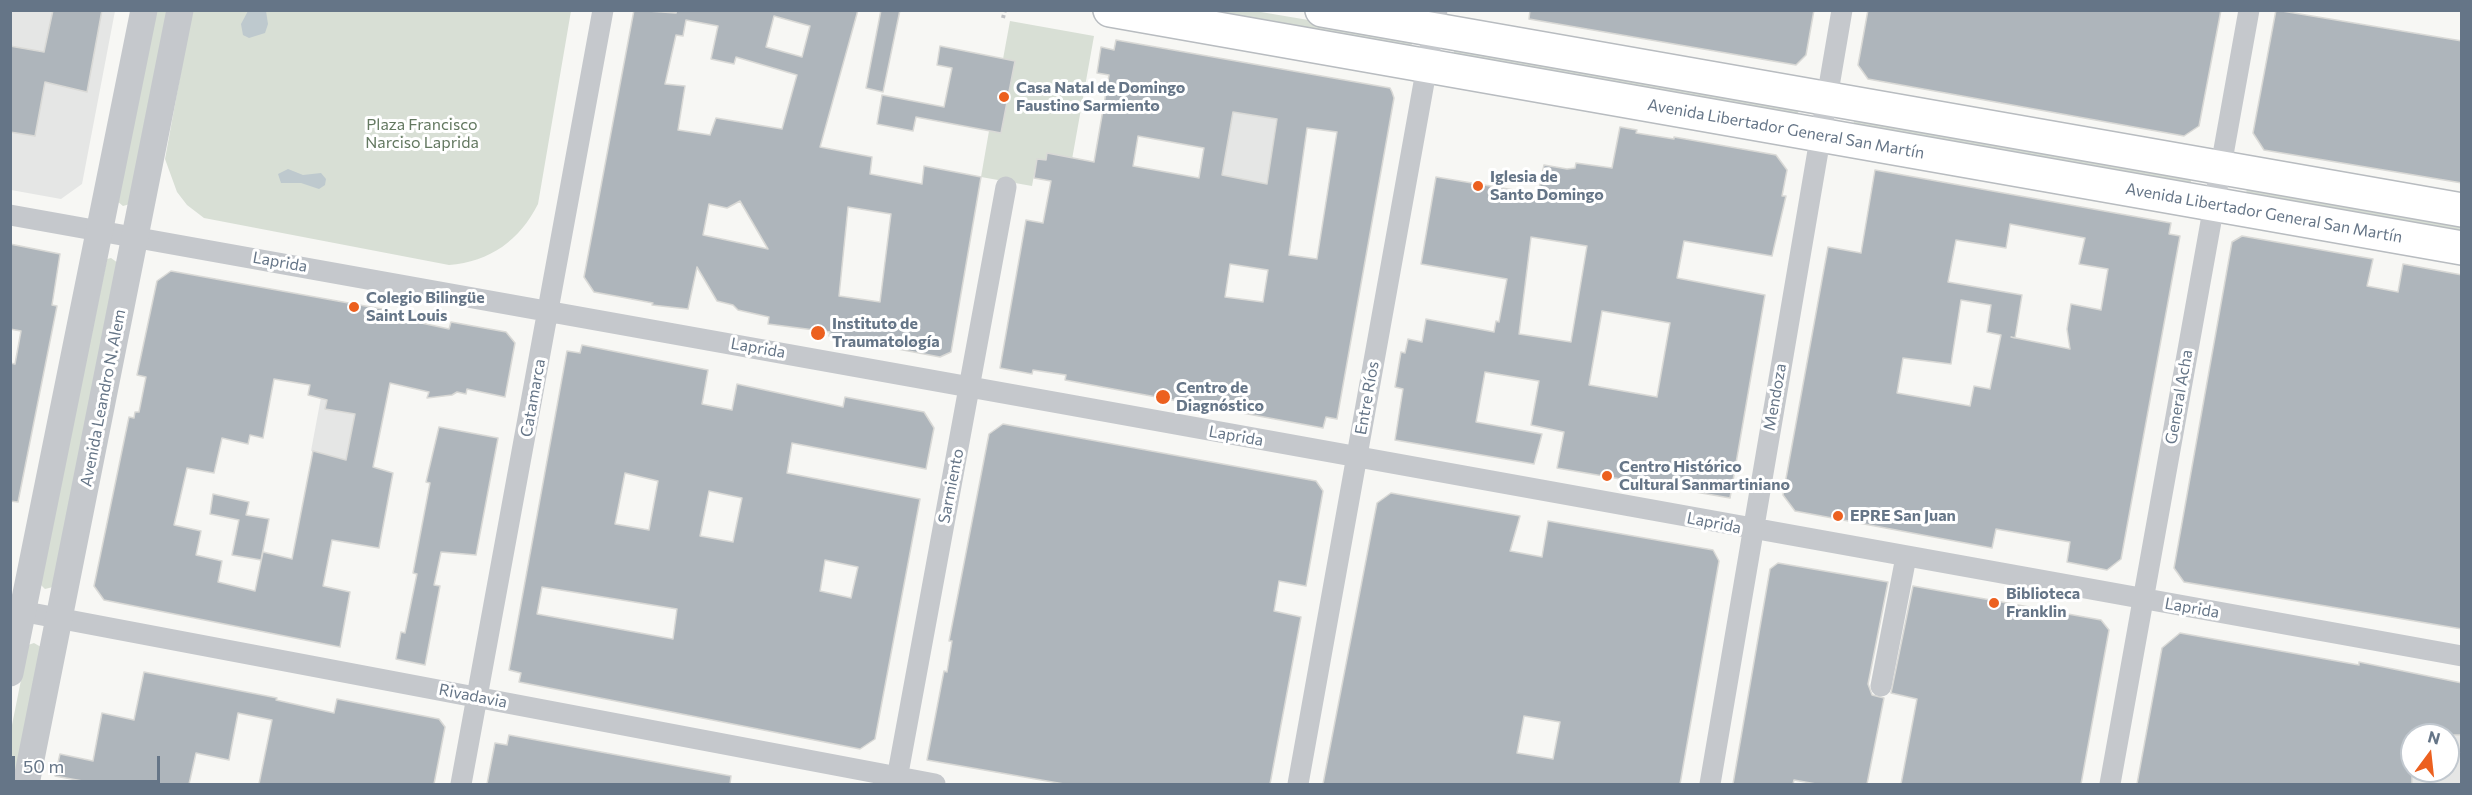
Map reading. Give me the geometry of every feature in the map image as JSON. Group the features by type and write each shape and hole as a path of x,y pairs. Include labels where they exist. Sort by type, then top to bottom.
{"main road":[{"name":"Avenida Libertador General San Martín","path":"1110,10 2462,248"},
{"path":"1322,10 1436,20 1826,99 2462,210"}],"street":[{"path":"10,674 17,610 100,231 144,10"},
{"name":"Avenida Leandro N. Alem","path":"26,784 180,10"},
{"name":"Catamarca","path":"461,784 603,10"},
{"name":"Mendoza","path":"1710,784 1842,10"},
{"name":"General Acha","path":"2110,784 2249,10"},
{"name":"Entre Ríos","path":"1298,784 1436,20"},
{"name":"Sarmiento","path":"896,781 1006,188"},
{"name":"Laprida","path":"10,215 549,310 1753,531 2462,656"},
{"path":"1881,686 1906,557"},
{"name":"Rivadavia","path":"17,610 477,696 896,781 935,784"}],"path":[{"path":"1003,18 1005,10"}],"shaded area":[{"path":"10,11 115,11 82,184 61,199 11,190"},
{"path":"248,11 266,11 268,24 265,33 249,38 243,35 241,24"},
{"path":"1218,58 1284,69 1267,184 1245,180 1190,229"},
{"path":"288,169 303,175 321,173 326,179 325,185 319,189 301,183 281,183 278,174"},
{"path":"339,301 375,308 346,460 311,451"},
{"path":"2407,673 2461,683 2461,784 2385,784"}],"green space":[{"path":"155,11 168,11 130,204 123,206 117,201"},
{"name":"Plaza Francisco Narciso Laprida","path":"192,11 571,11 538,204 531,217 502,247 478,259 449,265 204,218 187,205 177,192 165,159"},
{"path":"1174,11 1255,11 1409,37 1412,45 1411,49"},
{"path":"1010,21 1094,36 1071,165 1037,159 1032,186 981,177 989,131 1001,133 1015,61 1003,59"},
{"path":"1454,49 1799,110 1797,116 1454,57"},
{"path":"1855,118 2192,177 2190,186 1853,125"},
{"path":"2247,187 2461,221 2461,236 2246,195"},
{"path":"111,258 118,263 53,587 45,589 40,584 107,259"},
{"path":"34,643 41,647 14,782 11,781 11,730 28,645"}],"building":[{"path":"53,10 102,10 87,92 45,82 35,136 10,132 10,46 44,52"},
{"path":"634,10 676,13 677,10 858,10 820,147 872,157 870,174 922,184 924,166 981,177 951,352 940,357 829,336 830,332 768,324 769,317 738,310 733,305 717,301 697,267 688,309 652,305 653,303 594,292 584,277","holes":["774,16 810,26 802,57 766,47","686,20 718,26 711,59 734,64 736,57 797,75 782,129 716,118 710,135 678,130 685,86 665,84 676,35 683,36","740,201 768,249 703,235 709,204 727,208","848,207 891,214 880,302 839,296"]},
{"path":"881,10 900,10 883,92 866,88"},
{"path":"1530,10 1814,10 1806,55 1796,65 1529,19"},
{"path":"1868,10 2221,10 2199,126 2184,136 1868,79 1858,65"},
{"path":"2276,10 2462,41 2462,183 2264,150 2253,133"},
{"path":"1116,40 1390,88 1394,98 1337,419 1326,417 1323,428 1065,380 1066,375 1033,370 1032,374 1000,368 1026,220 1043,223 1051,181 1034,178 1037,159 1046,160 1047,153 1094,162 1109,75 1097,73 1101,47 1114,50","holes":["1233,112 1277,119 1267,184 1222,175","1307,128 1337,132 1317,259 1289,255","1138,136 1204,148 1199,178 1133,166","1230,264 1268,270 1263,302 1225,297"]},
{"path":"940,46 1015,61 1001,133 916,117 913,131 877,124 882,95 944,107 952,68 937,65"},
{"path":"1620,127 1637,130 1636,133 1674,139 1674,137 1776,155 1787,170 1782,196 1786,196 1772,256 1684,241 1677,278 1765,295 1730,498 1557,468 1564,432 1531,425 1539,381 1485,372 1476,422 1542,434 1534,464 1395,440 1403,389 1395,387 1401,352 1405,353 1408,339 1422,342 1426,319 1494,332 1496,321 1499,322 1507,279 1421,264 1436,177 1538,194 1544,165 1567,169 1575,168 1576,163 1612,168","holes":["1531,237 1587,246 1571,342 1519,334","1602,311 1670,323 1657,397 1589,385"]},
{"path":"1875,170 2171,223 2169,234 2180,236 2121,559 2107,570 2067,562 2070,542 1996,529 1992,548 1795,511 1783,495 1828,247 1861,253","holes":["2010,224 2085,238 2079,264 2108,269 2101,310 2071,304 2067,329 2070,349 2015,338 2022,295 1948,282 1956,240 2006,248","1961,300 1991,305 1987,332 2001,335 1990,389 1974,386 1970,406 1897,393 1903,358 1951,364"]},
{"path":"2242,236 2373,259 2367,286 2398,292 2403,264 2462,275 2462,629 2184,582 2174,568 2232,242"},
{"path":"10,244 60,254 52,305 57,306 18,502 10,501 10,363 15,364 21,331 10,329"},
{"path":"171,271 404,313 403,319 449,329 451,322 506,332 515,343 505,397 467,389 466,394 457,392 452,395 427,398 429,392 390,383 373,467 393,473 379,548 332,540 323,586 350,592 340,647 104,600 94,586 129,417 134,418 135,412 139,412 146,377 137,375 157,281","holes":["274,379 310,385 308,395 327,400 325,409 355,414 346,460 313,451 292,559 263,552 255,591 218,582 222,561 196,555 201,531 174,525 187,468 214,473 222,438 248,444 250,435 263,438"]},
{"path":"582,345 708,370 702,404 732,410 737,384 843,407 845,397 924,412 934,428 926,469 792,443 787,473 920,499 875,739 860,749 519,682 521,673 509,670 567,351 580,353","holes":["625,473 658,481 649,530 615,524","709,491 742,498 733,542 700,536","825,560 858,567 851,598 820,591","542,587 677,609 673,639 537,614"]},
{"path":"1003,424 1316,481 1323,491 1306,586 1279,581 1274,611 1301,617 1270,784 1064,784 927,760 944,671 947,672 952,641 949,641 989,434"},
{"path":"439,427 498,438 476,555 441,552 434,585 440,586 425,665 396,659 401,632 405,633 417,574 413,573 430,483 426,482"},
{"path":"1391,493 1520,516 1510,551 1542,557 1548,521 1713,550 1719,561 1680,784 1323,784 1377,503","holes":["1524,716 1560,722 1553,759 1517,753"]},
{"path":"213,494 249,502 246,515 269,519 261,560 232,555 239,520 210,514"},
{"path":"1778,563 1888,582 1868,684 1872,695 1884,698 1867,784 1816,784 1794,780 1793,784 1733,784 1770,569"},
{"path":"1913,586 2101,620 2109,630 2081,784 1901,784 1917,699 1891,693"},
{"path":"2180,633 2359,665 2359,662 2462,683 2462,735 2460,735 2460,723 2400,723 2400,783 2412,784 2137,784 2162,648"},
{"path":"144,672 277,698 276,700 334,713 337,699 439,719 445,727 434,784 259,784 272,720 238,713 229,760 196,753 189,784 99,784 55,776 60,754 93,761 102,713 134,720"},
{"path":"509,735 731,776 730,784 487,784 495,743 507,745"}],"place":[{"name":"Casa Natal de Domingo Faustino Sarmiento","path":"1004,97"},
{"name":"Iglesia de Santo Domingo","path":"1478,186"},
{"name":"Colegio Bilingüe Saint Louis","path":"354,307"},
{"name":"Instituto de Traumatología","path":"818,333"},
{"name":"Centro de Diagnóstico","path":"1163,397"},
{"name":"Centro Histórico Cultural Sanmartiniano","path":"1607,476"},
{"name":"EPRE San Juan","path":"1838,516"},
{"name":"Biblioteca Franklin","path":"1994,603"}]}
